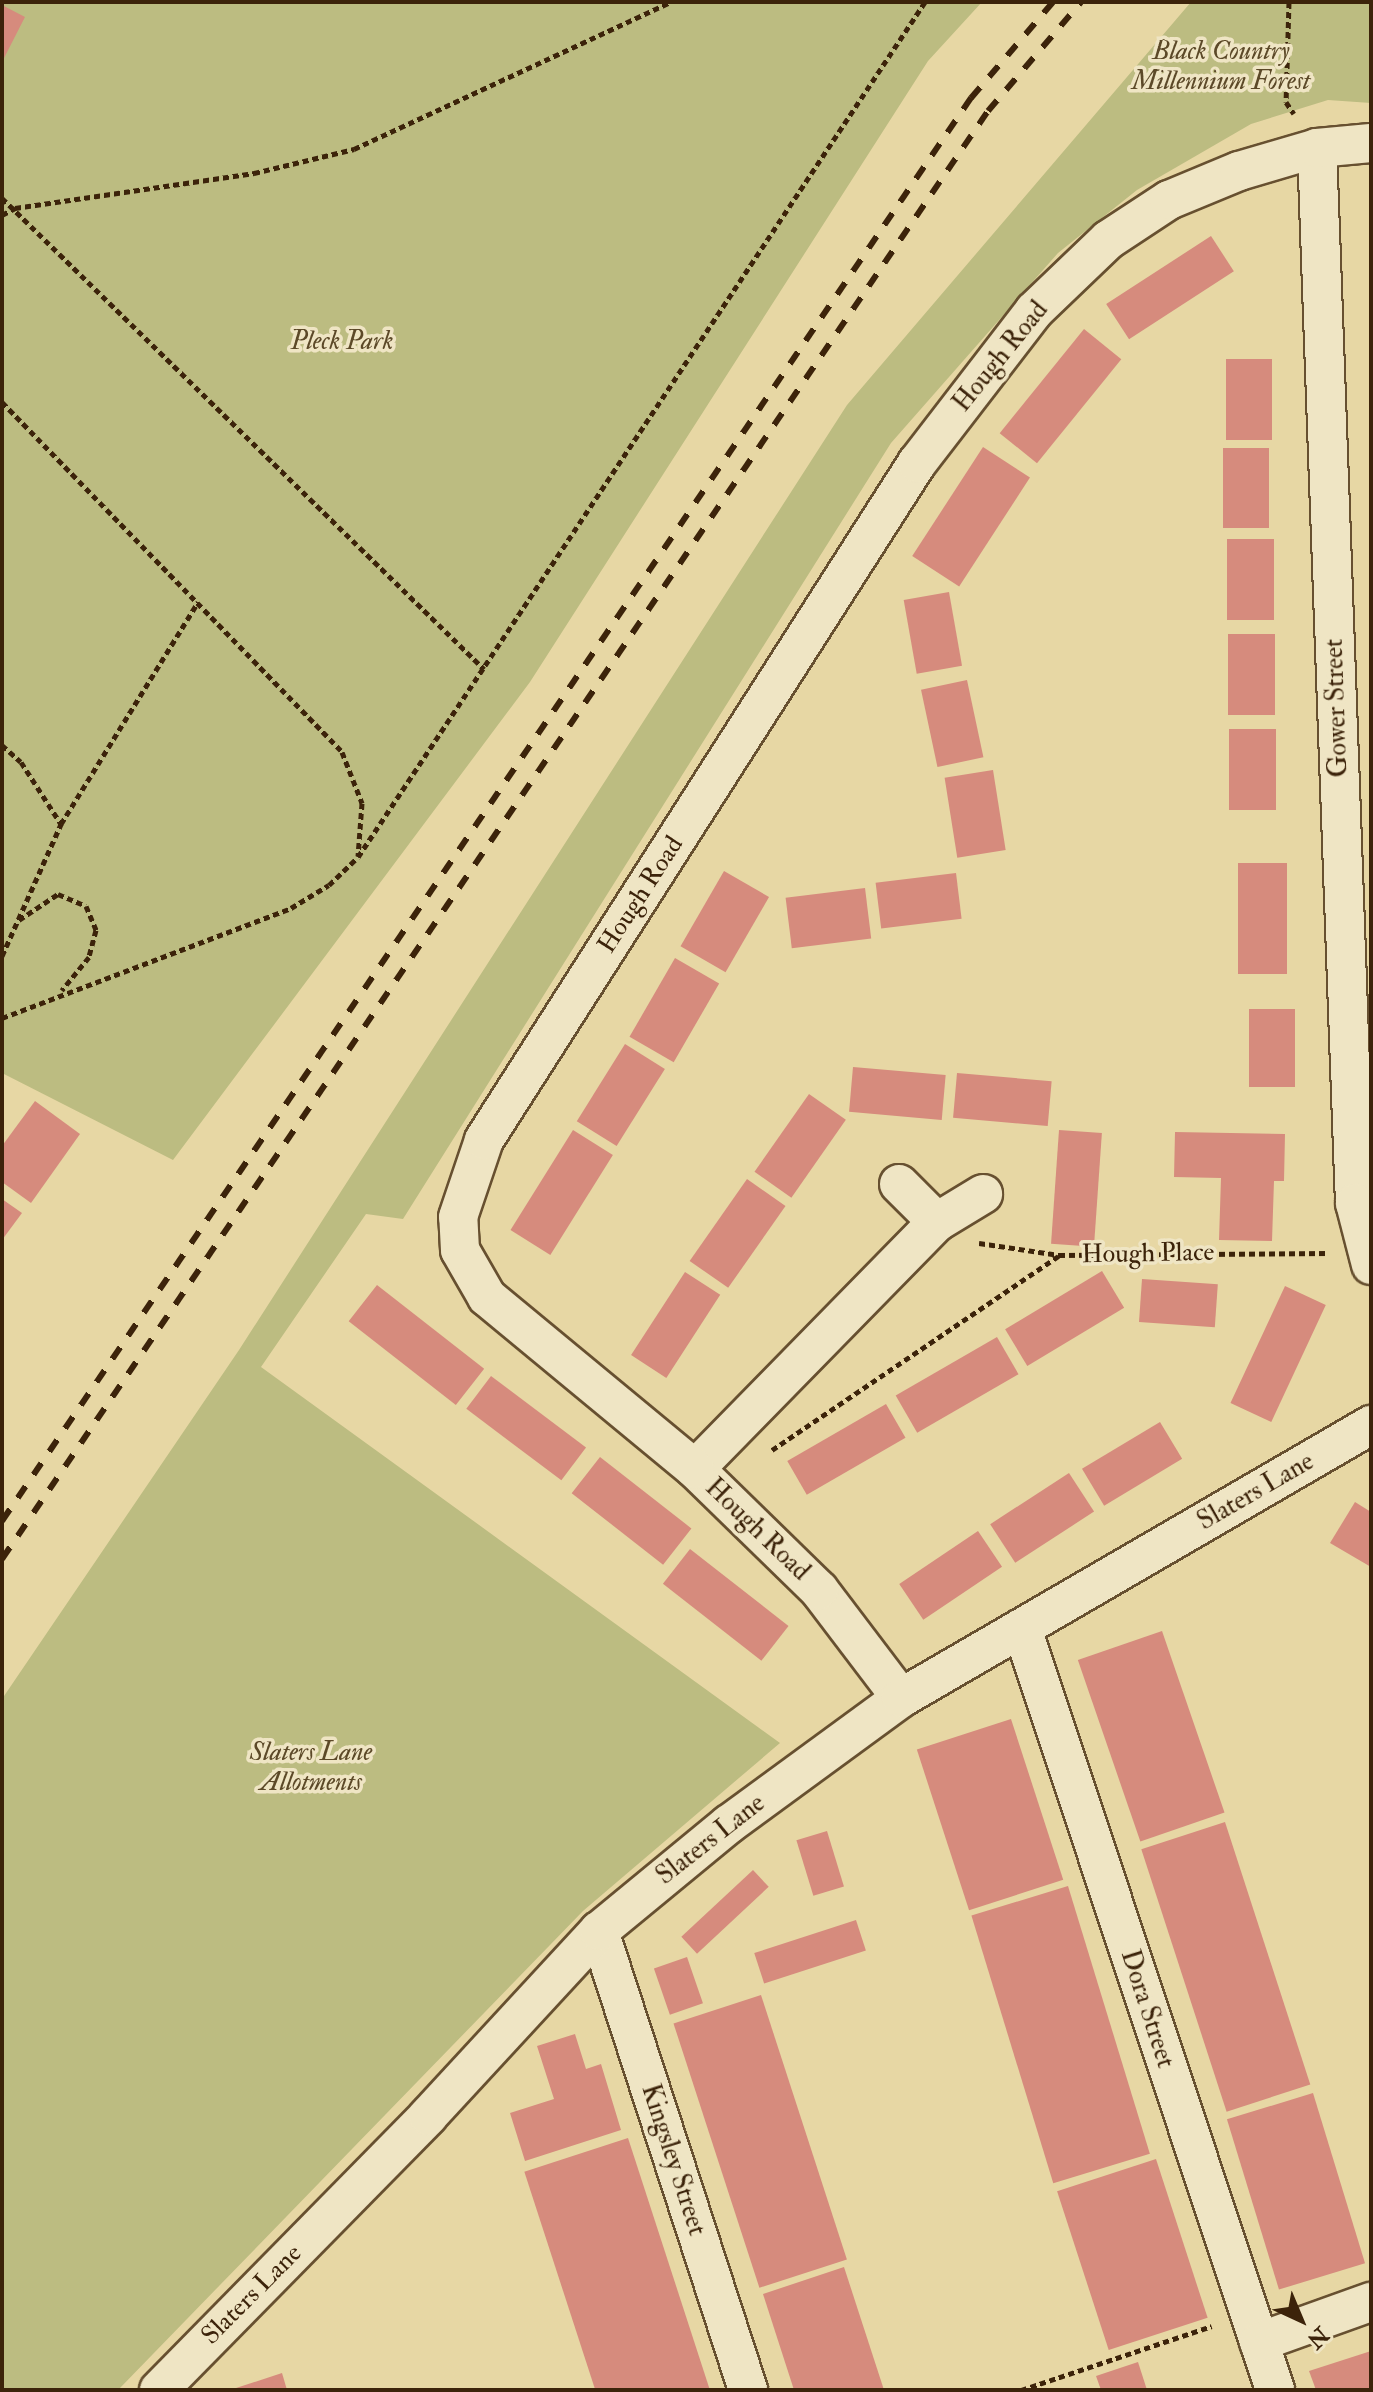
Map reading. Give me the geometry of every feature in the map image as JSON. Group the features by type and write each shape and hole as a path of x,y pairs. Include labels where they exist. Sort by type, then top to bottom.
{"street":[{"name":"Hough Road","path":"901,1698 819,1590 695,1469 504,1314 470,1273 460,1250 458,1217 484,1140 917,463 1034,311 1108,240 1169,200 1239,171 1317,148 1371,143"},
{"name":"Gower Street","path":"1317,148 1355,1203 1369,1256"},
{"path":"899,1184 937,1222"},
{"path":"695,1469 937,1222 983,1194"},
{"name":"Slaters Lane","path":"159,2390 428,2116 599,1931 729,1824 901,1698 1371,1425"},
{"name":"Dora Street","path":"1022,1628 1275,2390"},
{"name":"Kingsley Street","path":"599,1931 748,2390"},
{"path":"1253,2328 1371,2302"}],"path":[{"path":"2,215 15,208 134,195 354,149 671,2"},
{"path":"2,1018 59,993 291,908 329,885 358,857 925,2"},
{"path":"1289,2 1286,102 1317,148"},
{"path":"2,198 484,669"},
{"path":"2,402 342,752 362,803 358,857"},
{"path":"2,956 61,824 198,602"},
{"path":"2,745 21,762 61,824"},
{"path":"19,921 58,894 86,906 96,930 89,957 59,993"},
{"name":"Hough Place","path":"937,1222 976,1242 1059,1255 1369,1256"},
{"path":"768,1453 1059,1255"},
{"path":"1021,2390 1253,2328"}],"green space":[{"name":"Pleck Park","path":"2,2 982,2 928,61 530,682 173,1160 2,1073"},
{"name":"Slaters Lane Allotments","path":"1191,2 1371,2 1371,103 1328,100 1251,124 1137,190 1058,253 891,443 403,1219 366,1214 261,1367 780,1743 583,1911 120,2388 2,2390 2,1699 239,1350 847,405"}],"building":[{"path":"2,5 25,17 2,62"},
{"path":"1211,236 1234,271 1129,339 1106,304"},
{"path":"1084,329 1121,359 1037,463 1000,433"},
{"path":"1226,359 1272,359 1272,440 1226,440"},
{"path":"983,447 1030,477 959,587 912,556"},
{"path":"1223,448 1269,448 1269,528 1223,528"},
{"path":"1227,539 1274,539 1274,620 1227,620"},
{"path":"949,592 962,666 917,674 904,600"},
{"path":"1228,634 1275,634 1275,715 1228,715"},
{"path":"967,680 983,757 937,767 921,690"},
{"path":"1229,729 1276,729 1276,810 1229,810"},
{"path":"993,770 1006,850 957,858 945,778"},
{"path":"1238,863 1287,863 1287,974 1238,974"},
{"path":"724,871 769,897 726,972 680,946"},
{"path":"956,873 962,919 881,929 876,883"},
{"path":"865,888 871,939 792,948 786,898"},
{"path":"675,958 719,984 674,1062 630,1037"},
{"path":"1249,1009 1295,1009 1295,1087 1249,1087"},
{"path":"625,1044 665,1069 617,1146 577,1121"},
{"path":"853,1067 946,1075 942,1120 849,1112"},
{"path":"957,1073 1052,1081 1048,1126 953,1118"},
{"path":"809,1094 846,1120 791,1198 755,1172"},
{"path":"35,1101 80,1134 31,1203 2,1182 2,1146"},
{"path":"573,1130 613,1155 550,1255 510,1230"},
{"path":"1059,1130 1102,1133 1094,1247 1051,1244"},
{"path":"1175,1132 1285,1134 1284,1181 1274,1181 1272,1241 1219,1240 1221,1178 1174,1177"},
{"path":"747,1179 786,1206 728,1288 690,1261"},
{"path":"2,1199 22,1213 2,1240"},
{"path":"1102,1271 1124,1308 1027,1366 1005,1329"},
{"path":"685,1272 720,1295 666,1378 631,1355"},
{"path":"1142,1279 1218,1284 1215,1327 1139,1322"},
{"path":"377,1285 484,1369 456,1405 349,1321"},
{"path":"1285,1286 1326,1305 1271,1422 1230,1403"},
{"path":"997,1337 1019,1374 917,1433 896,1396"},
{"path":"491,1376 586,1448 561,1480 466,1409"},
{"path":"886,1404 905,1438 807,1495 787,1461"},
{"path":"1160,1422 1182,1459 1104,1506 1082,1469"},
{"path":"600,1457 691,1528 663,1565 572,1493"},
{"path":"1069,1473 1094,1512 1015,1563 990,1524"},
{"path":"1355,1502 1371,1512 1371,1567 1330,1543"},
{"path":"978,1531 1002,1567 923,1620 899,1584"},
{"path":"690,1549 789,1626 761,1661 663,1584"},
{"path":"1162,1631 1225,1813 1140,1842 1078,1660"},
{"path":"1011,1719 1063,1880 969,1910 917,1750"},
{"path":"1225,1822 1310,2084 1227,2112 1141,1849"},
{"path":"827,1831 844,1886 813,1896 796,1840"},
{"path":"753,1870 769,1887 697,1954 681,1937"},
{"path":"1068,1886 1150,2154 1053,2183 971,1916"},
{"path":"856,1920 866,1950 764,1983 754,1953"},
{"path":"687,1957 703,2003 670,2015 654,1968"},
{"path":"761,1995 847,2259 759,2288 674,2023"},
{"path":"575,2034 586,2069 601,2064 621,2130 525,2161 510,2113 554,2099 537,2046"},
{"path":"1313,2093 1365,2263 1279,2290 1227,2119"},
{"path":"628,2138 710,2390 595,2390 524,2172"},
{"path":"1156,2159 1208,2318 1109,2350 1057,2191"},
{"path":"844,2267 884,2390 794,2390 763,2294"},
{"path":"1371,2351 1371,2390 1316,2390 1309,2371"},
{"path":"1138,2362 1147,2390 1101,2390 1096,2376"},
{"path":"282,2373 287,2390 233,2390 233,2389"}],"railway":[{"path":"2,1521 971,98 1053,2"},
{"path":"2,1559 988,111 1081,2"}],"park label":[{"name":"Black Country Millennium Forest","path":"1221,67"}]}
